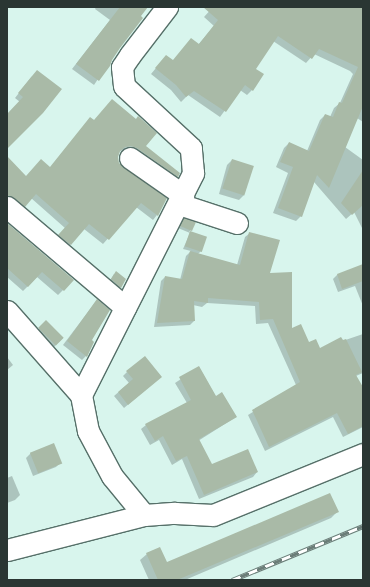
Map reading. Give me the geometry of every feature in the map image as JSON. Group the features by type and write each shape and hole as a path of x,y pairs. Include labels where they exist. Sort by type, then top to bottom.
{"street":[{"path":"81,395 181,200 193,173 191,148 124,86 122,67 167,7"},
{"path":"130,158 181,200 237,223"},
{"path":"7,207 125,307"},
{"path":"7,312 81,395 88,431 112,476 144,515"},
{"path":"7,550 144,515 175,513 213,515 363,454"}],"building":[{"path":"120,7 148,7 141,16 143,18 120,48 110,66 99,81 76,64"},
{"path":"203,7 363,7 363,106 329,188 317,175 302,217 278,208 293,167 280,162 289,142 309,151 325,114 333,117 339,102 342,103 358,67 319,49 312,59 278,36 256,69 264,74 253,91 245,85 226,112 194,91 186,97 176,85 155,68 166,55 173,60 191,38 199,44 218,20"},
{"path":"37,70 62,89 43,113 7,149 7,114 23,97 18,93"},
{"path":"112,99 136,119 138,116 157,133 146,146 180,173 178,177 137,148 131,146 125,147 120,151 118,157 119,163 167,198 158,216 141,203 109,240 89,224 71,245 58,235 69,223 36,194 25,207 14,198 7,195 7,156 26,176 41,159 50,167 90,117 94,120"},
{"path":"232,159 254,166 244,196 222,188"},
{"path":"363,170 363,205 352,215 341,203"},
{"path":"184,218 196,222 192,231 180,226"},
{"path":"7,223 74,280 64,291 42,272 28,287 7,268"},
{"path":"190,231 207,237 202,252 185,246"},
{"path":"249,232 280,240 270,273 292,272 292,328 301,324 309,342 316,339 320,348 341,337 343,340 346,339 362,372 356,375 363,387 363,426 348,434 337,413 269,447 252,410 300,382 273,319 260,320 259,302 208,298 208,303 194,301 195,321 157,323 165,276 182,279 190,251 240,265"},
{"path":"363,264 363,281 342,289 337,274"},
{"path":"116,271 126,279 121,288 111,279"},
{"path":"97,299 110,310 92,340 94,342 87,357 67,341"},
{"path":"46,320 64,338 56,345 38,328"},
{"path":"145,356 162,377 128,405 118,392 133,379 126,371"},
{"path":"199,366 216,396 222,392 237,417 199,439 212,464 248,449 258,472 204,495 187,456 176,461 163,436 155,441 145,424 191,400 179,377"},
{"path":"54,443 62,463 38,473 30,453"},
{"path":"330,493 339,512 177,580 158,580 146,553 160,547 167,562"}],"railway":[{"path":"232,580 363,526"}]}
